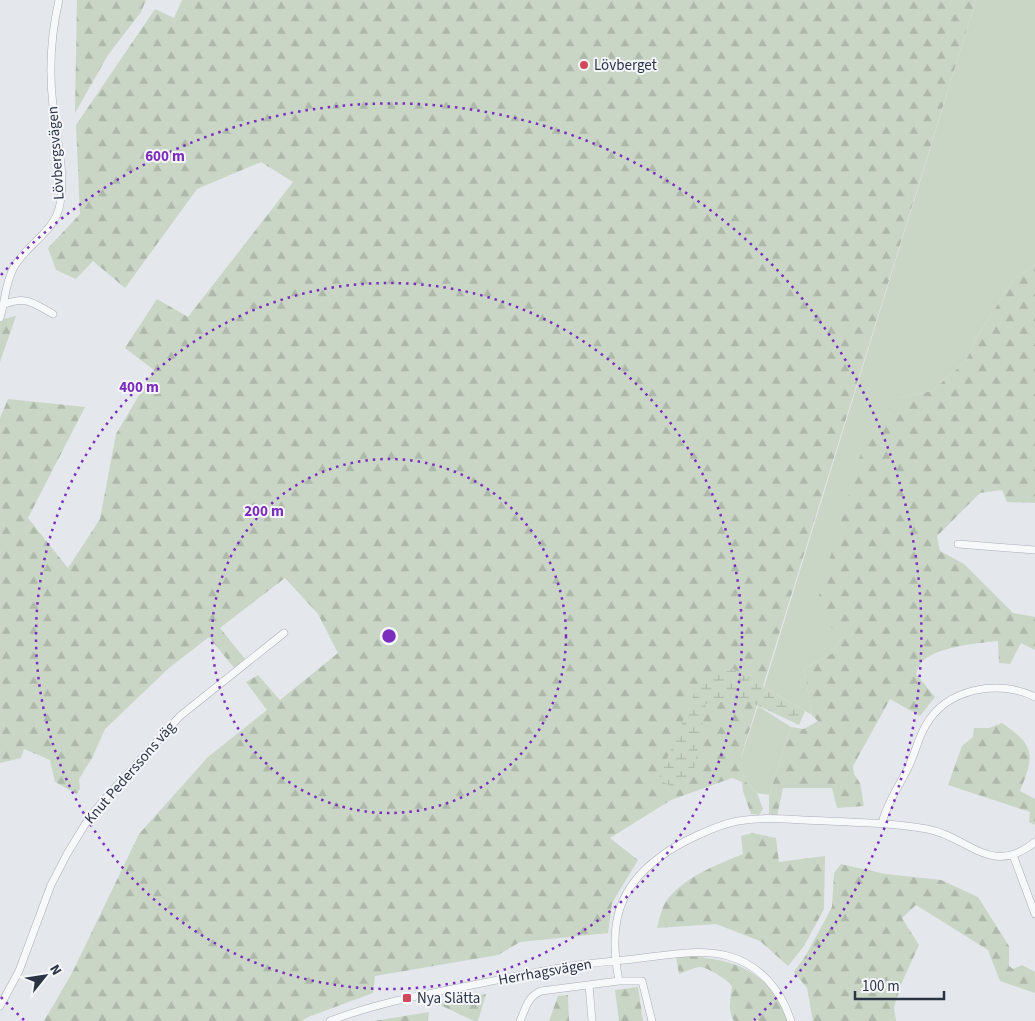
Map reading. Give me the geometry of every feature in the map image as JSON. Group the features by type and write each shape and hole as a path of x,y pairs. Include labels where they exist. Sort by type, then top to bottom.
{"street":[{"name":"Lövbergsvägen","path":"0,318 5,304 9,279 14,268 21,257 56,219 61,202 52,104 54,29 59,0"},
{"path":"0,296 5,304 21,300 52,314"},
{"path":"958,544 1035,550"},
{"name":"Knut Pederssons väg","path":"0,1006 20,971 51,885 62,862 89,818 180,716 284,633"},
{"path":"882,823 885,812 909,766 927,723 950,700 974,690 995,687 1014,689 1035,697"},
{"path":"619,981 615,942 616,923 620,906 635,879 666,852 691,839 730,823 750,819 882,823 936,831 984,854 1004,856 1013,855 1035,842"},
{"path":"1013,855 1035,914"},
{"name":"Herrhagsvägen","path":"330,1021 378,1005 444,990 550,970 616,961 692,954 728,956 746,964 768,980 781,998 791,1021"},
{"name":"Herrhagsvägen","path":"520,1021 533,994 541,991 619,981 642,981 652,1021"},
{"name":"Herrhagsvägen","path":"589,986 592,1021"}],"green space":[{"path":"77,0 146,0 141,12 108,55 75,113"},
{"path":"182,0 976,0 741,757 744,780 757,793 763,809 759,815 751,814 742,782 732,778 671,800 610,838 638,860 612,903 608,933 520,942 498,955 375,976 373,993 308,1017 302,1021 44,1021 72,973 139,834 208,757 267,710 246,682 258,675 280,700 338,653 318,614 285,578 220,628 245,659 235,669 209,637 169,668 105,729 92,758 79,779 80,788 77,794 55,782 50,760 24,749 21,758 0,763 0,418 8,399 85,407 28,518 68,568 100,519 116,434 154,370 125,348 157,299 188,317 293,182 261,162 197,189 125,288 93,261 76,279 56,270 48,248 80,214 76,125 155,9 174,18"},
{"path":"976,0 1035,0 1035,265 1014,279 976,338 966,361 932,391 901,398 841,638 833,653 804,668 812,715 764,687"},
{"path":"1035,265 1035,503 1007,502 1002,490 980,493 937,536 940,551 964,564 1013,613 1035,617 1035,650 1021,643 1010,664 999,663 998,641 957,647 936,653 927,658 921,663 916,674 935,697 920,716 890,699 853,766 854,774 860,783 864,806 837,808 832,788 783,788 777,816 769,814 769,795 791,727 804,729 818,721 812,715 804,668 833,653 841,638 815,609 868,429 901,398 932,391 966,361 976,338 1014,279"},
{"path":"16,316 0,362 0,320"},
{"path":"733,669 805,711 799,725 744,699 706,704 694,770 674,787 658,780 699,682"},
{"path":"758,706 791,727 769,795 757,793 744,780 741,758"},
{"path":"1002,723 1021,738 1029,752 1028,768 1020,791 1035,799 1035,825 1029,822 1030,812 948,785 962,746 973,737 974,728 989,728"},
{"path":"753,833 776,838 779,862 825,856 824,909 804,946 788,966 760,941 716,924 657,928 661,912 672,894 700,873 743,854 741,836"},
{"path":"841,864 885,874 941,880 978,897 1009,946 1009,966 1013,969 1022,965 1035,972 1035,993 1000,981 988,950 916,905 902,918 919,945 902,982 894,1007 896,1021 813,1021 807,988 794,972 806,955 832,907 834,873"},
{"path":"689,956 723,961 737,965 750,972 762,980 772,991 781,1004 788,1021 734,1021 730,1009 732,987 724,978 701,967 679,974 676,957"},
{"path":"638,987 643,1021 619,1021 615,990"},
{"path":"486,994 478,1021 474,1021 434,1002"},
{"path":"568,995 569,1021 549,1021 558,996"},
{"path":"429,1012 428,1021 374,1021"}],"place":[{"name":"Lövberget","path":"584,65"},
{"name":"Nya Slätta","path":"407,998"}]}
